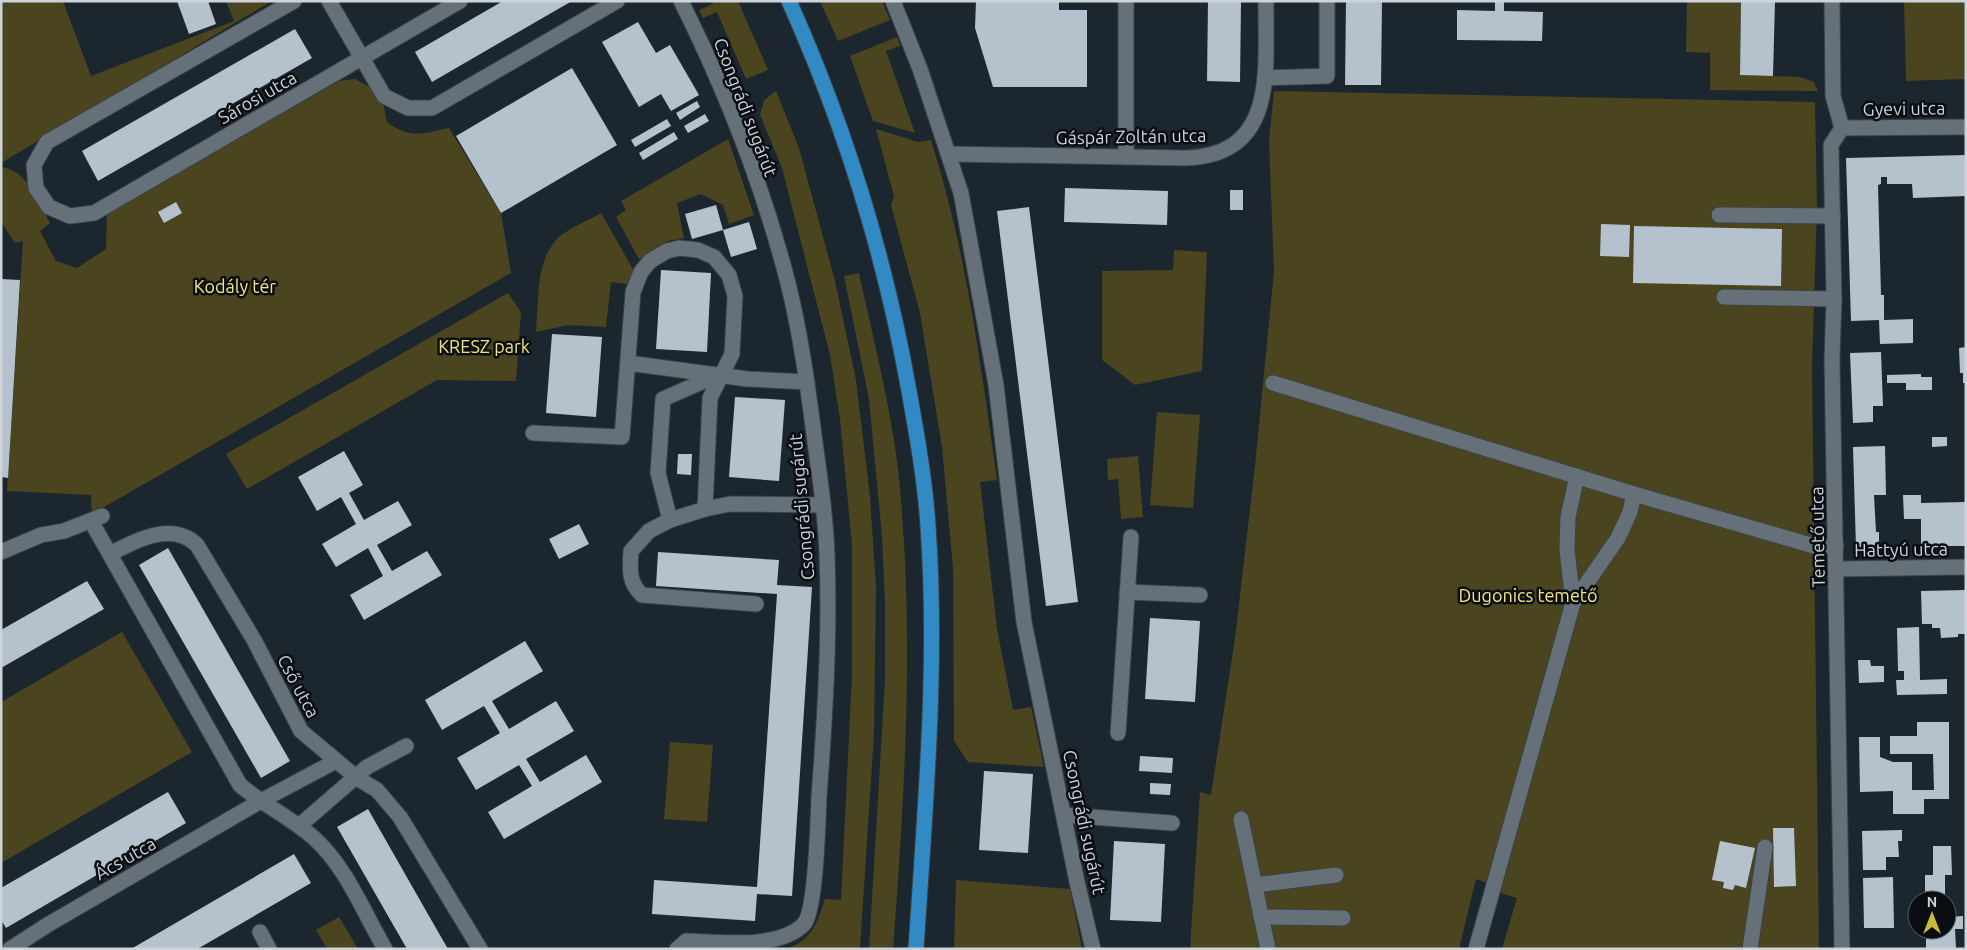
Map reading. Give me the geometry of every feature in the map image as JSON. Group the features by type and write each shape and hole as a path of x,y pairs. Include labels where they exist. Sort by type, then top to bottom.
{"main road":[{"path":"789,1 816,62 862,194 898,328 921,459 928,526 931,705 916,949"}],"street":[{"name":"Sárosi utca","path":"294,1 47,142 34,165 36,188 49,207 70,216 94,213 460,1"},
{"path":"329,1 384,96 408,108 432,108 617,1"},
{"name":"Csongrádi sugárút","path":"677,949 686,941 770,943 792,935 806,922 811,901 825,717 827,555 823,505 807,382 788,284 757,183 736,124 682,1"},
{"name":"Csongrádi sugárút","path":"893,1 950,154 961,193 996,385 1024,622 1093,949"},
{"path":"1126,1 1126,157"},
{"name":"Gáspár Zoltán utca","path":"950,154 1197,158 1209,156 1229,147 1248,131 1255,120 1262,101 1265,78 1266,1"},
{"path":"1265,78 1327,76 1327,1"},
{"path":"1832,1 1833,96 1842,128"},
{"name":"Gyevi utca","path":"1842,128 1966,126"},
{"name":"Temető utca","path":"1842,128 1831,145 1834,299 1832,359 1842,949"},
{"path":"1719,215 1833,216"},
{"path":"533,433 622,437 633,292 641,272 650,261 667,251 679,248 698,250 714,258 723,266 729,275 736,296 732,354 720,374 710,398 705,508"},
{"path":"1724,297 1834,299"},
{"path":"628,364 720,374 747,379 807,382"},
{"path":"670,520 658,473 663,399 720,374"},
{"path":"1273,383 1634,494 1814,546 1836,546"},
{"path":"1573,603 1567,550 1568,517 1577,476"},
{"path":"1476,949 1573,603 1618,538 1630,512 1634,494"},
{"path":"756,604 642,595 634,588 630,576 631,550 649,531 670,520 705,508 730,504 823,505"},
{"path":"1,552 41,535 64,531 97,518 110,554 240,785 259,802 299,826 331,856 385,949"},
{"name":"Cső utca","path":"110,554 141,538 166,533 190,538 197,545 254,640 302,731 357,778 377,790 400,816 480,949"},
{"path":"1118,733 1131,537"},
{"name":"Hattyú utca","path":"1836,569 1966,567"},
{"path":"1127,592 1200,595"},
{"path":"299,826 357,778 367,767 406,746"},
{"name":"Ács utca","path":"10,949 259,802 336,761"},
{"path":"1064,816 1172,823"},
{"path":"1241,819 1268,949"},
{"path":"1750,949 1765,847"},
{"path":"1254,885 1336,876"},
{"path":"1261,918 1343,918"},
{"path":"260,932 269,949"}],"green space":[{"path":"1,1 63,1 91,76 234,21 226,1 272,1 1,163"},
{"path":"712,1 738,1 768,70 746,79 717,12 703,18 699,10 713,4"},
{"path":"820,1 882,1 890,20 838,41"},
{"path":"1687,1 1741,1 1740,75 1800,77 1814,82 1818,91 1710,90 1710,53 1686,52"},
{"path":"1904,1 1966,1 1966,79 1906,81"},
{"path":"897,37 900,46 886,51 915,133 873,121 850,56"},
{"name":"Kodály tér","path":"355,79 378,95 383,105 387,122 395,127 416,134 449,128 501,213 511,273 92,514 91,495 7,491 23,241 15,243 1,222 1,167 10,169 18,174 25,180 37,197 50,223 40,231 56,261 77,268 106,249 107,213 339,81"},
{"path":"776,91 799,148 835,281 856,380 870,496 876,587 874,734 860,949 787,949 803,940 812,930 825,899 841,900 852,674 852,545 840,419 830,355 782,168 760,115 764,100"},
{"name":"Dugonics temető","path":"1274,91 1815,102 1817,207 1812,367 1819,949 1502,949 1517,898 1497,892 1494,885 1476,879 1459,949 1190,949 1200,792 1211,795 1235,638 1255,466 1274,271 1269,141"},
{"path":"876,129 918,142 931,140 943,181 954,223 971,308 997,480 980,482 997,629 1013,710 1031,707 1044,767 968,762 954,741 953,568 942,447 920,313 891,205 894,196"},
{"path":"728,139 754,215 729,224 723,205 701,194 677,203 684,238 668,241 639,259 616,217 626,210 621,201"},
{"path":"601,213 634,271 628,284 611,282 606,327 569,325 536,332 541,271 550,248 567,231"},
{"path":"1174,250 1207,252 1202,371 1135,385 1102,360 1102,271 1173,270"},
{"path":"859,273 890,420 898,469 903,528 907,648 906,709 901,830 893,949 869,949 885,680 885,602 882,536 869,399 844,276"},
{"name":"KRESZ park","path":"508,293 521,312 516,381 437,380 247,489 226,454"},
{"path":"1157,412 1200,415 1193,508 1150,505"},
{"path":"1138,456 1143,517 1121,519 1118,479 1108,480 1107,459"},
{"path":"122,632 192,752 1,863 1,702"},
{"path":"670,742 713,745 707,822 664,819"},
{"path":"956,880 1070,889 1082,949 954,949"},
{"path":"339,917 358,949 327,949 316,930"}],"building":[{"path":"177,1 208,1 216,24 189,34"},
{"path":"503,1 572,1 432,82 415,52"},
{"path":"976,1 1059,1 1059,10 1087,10 1087,87 993,87 975,28"},
{"path":"1208,1 1241,1 1240,82 1207,81"},
{"path":"1346,1 1382,1 1381,85 1345,85"},
{"path":"1495,1 1504,1 1504,11 1543,12 1542,41 1457,40 1457,10 1495,11"},
{"path":"1741,1 1775,1 1773,76 1740,75"},
{"path":"638,22 656,53 670,45 699,95 671,111 661,94 639,107 602,42"},
{"path":"295,29 312,58 98,181 82,151"},
{"path":"572,68 617,145 501,213 456,136"},
{"path":"697,101 700,107 680,120 676,113"},
{"path":"705,114 709,121 688,133 684,126"},
{"path":"667,119 671,126 635,147 631,140"},
{"path":"674,132 678,139 643,160 639,153"},
{"path":"1966,155 1966,196 1913,198 1912,184 1887,184 1887,177 1881,177 1881,184 1878,185 1881,295 1884,295 1884,320 1913,319 1913,343 1880,344 1879,320 1851,321 1846,158"},
{"path":"1065,188 1168,191 1167,225 1064,222"},
{"path":"1230,190 1243,190 1243,210 1230,210"},
{"path":"176,202 182,213 164,223 158,212"},
{"path":"716,205 723,230 692,239 685,214"},
{"path":"1029,207 1078,602 1046,606 997,211"},
{"path":"749,222 757,249 731,257 723,230"},
{"path":"1601,224 1630,225 1629,257 1600,256"},
{"path":"1634,226 1782,229 1781,286 1633,283"},
{"path":"661,270 711,273 707,352 656,349"},
{"path":"1,279 20,280 8,478 1,477"},
{"path":"552,334 602,337 596,417 546,413"},
{"path":"1966,347 1966,383 1963,383 1963,373 1960,373 1959,348"},
{"path":"1881,352 1883,406 1873,406 1873,422 1853,423 1850,353"},
{"path":"1921,374 1921,377 1932,377 1932,390 1906,390 1906,383 1887,383 1887,375"},
{"path":"735,397 785,400 779,481 729,477"},
{"path":"1932,437 1947,437 1947,446 1932,447"},
{"path":"1885,446 1886,495 1874,495 1876,532 1879,532 1879,547 1856,548 1853,447"},
{"path":"344,451 363,485 349,493 364,520 398,501 412,525 377,545 392,571 427,551 442,575 364,620 350,595 383,576 368,548 336,567 322,544 356,524 341,497 317,511 298,477"},
{"path":"678,454 692,454 691,475 677,474"},
{"path":"1903,495 1921,495 1921,503 1966,502 1966,546 1921,546 1921,519 1904,519"},
{"path":"579,524 589,544 559,559 549,539"},
{"path":"168,548 290,761 261,778 139,565"},
{"path":"658,552 779,560 777,585 812,587 792,896 757,894 755,921 652,914 654,880 757,887 777,594 656,586"},
{"path":"87,581 104,609 1,668 1,630"},
{"path":"1966,590 1966,634 1958,634 1958,637 1941,638 1940,628 1932,628 1932,624 1922,624 1921,591"},
{"path":"1150,618 1200,621 1195,702 1145,699"},
{"path":"1919,627 1920,680 1947,679 1947,694 1897,695 1896,680 1904,680 1904,671 1898,671 1897,628"},
{"path":"525,641 543,671 492,701 509,729 556,701 574,731 526,759 540,782 586,755 602,782 504,839 488,812 532,786 519,765 476,790 457,758 500,733 484,706 442,730 425,700"},
{"path":"1858,660 1870,660 1871,666 1884,666 1884,682 1859,683"},
{"path":"1917,722 1949,722 1949,799 1924,799 1924,814 1893,814 1893,791 1860,792 1859,737 1880,737 1880,757 1893,762 1912,762 1912,790 1934,790 1933,754 1890,754 1890,736 1917,736"},
{"path":"1140,756 1173,758 1172,773 1139,771"},
{"path":"984,771 1033,774 1028,853 979,850"},
{"path":"1150,783 1171,784 1170,795 1150,794"},
{"path":"168,792 186,823 6,928 1,920 1,888"},
{"path":"368,809 448,949 407,949 337,827"},
{"path":"1773,828 1794,828 1796,886 1774,887"},
{"path":"1902,830 1902,841 1898,841 1899,857 1886,857 1886,870 1863,870 1862,831"},
{"path":"1114,841 1165,844 1161,922 1110,920"},
{"path":"1720,841 1755,848 1746,888 1735,885 1733,890 1723,888 1724,882 1712,880"},
{"path":"1933,846 1951,846 1952,875 1945,875 1945,890 1925,890 1925,875 1933,875"},
{"path":"294,854 311,883 197,949 131,949"},
{"path":"1893,877 1894,928 1864,928 1863,878"},
{"path":"1957,916 1963,916 1963,929 1957,929"},
{"path":"1926,940 1956,940 1956,949 1926,949"}]}
